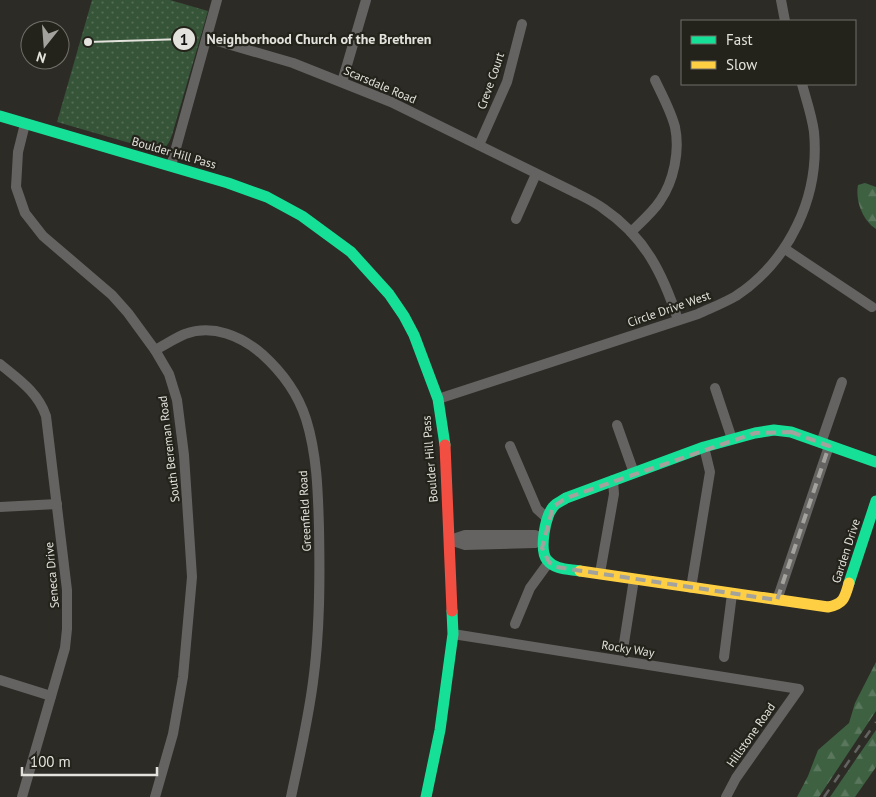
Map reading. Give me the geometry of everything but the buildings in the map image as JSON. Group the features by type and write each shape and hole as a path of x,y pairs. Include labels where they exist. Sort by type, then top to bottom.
{"street":[{"path":"171,166 217,0"},
{"path":"342,82 366,0"},
{"path":"781,0 786,20"},
{"name":"Creve Court","path":"479,145 507,82 522,24"},
{"name":"Scarsdale Road","path":"207,38 293,63 391,102 603,208 631,232 658,268 678,320"},
{"path":"631,232 660,202 668,188 673,172 676,144 674,126 655,80"},
{"name":"Circle Drive West","path":"438,399 698,314 737,295 759,277 785,248 803,214 810,192 814,173 814,130 802,85"},
{"name":"Boulder Hill Pass","path":"0,116 171,166 267,197 302,216 351,252 389,294 404,316 414,335 438,399 445,442 450,540 453,634 440,730 426,797"},
{"name":"South Bereman Road","path":"25,124 18,147 16,187 25,213 43,236 112,295 128,313 155,350 169,374 177,400 184,455 192,577 183,677 173,734 155,797"},
{"path":"516,219 536,174"},
{"path":"785,248 872,307"},
{"name":"Greenfield Road","path":"155,350 186,334 196,332 214,331 234,336 257,350 276,367 292,390 305,418 318,491 320,553 318,624 313,683 304,741 291,797"},
{"name":"Seneca Drive","path":"0,364 31,390 44,410 49,430 67,590 65,648 22,797"},
{"path":"777,600 842,382"},
{"path":"715,388 732,439"},
{"path":"617,426 634,473"},
{"path":"515,624 530,588 549,562 544,556 542,548 548,519 553,507 566,498 704,447 755,433 774,430 791,432 876,462"},
{"path":"510,446 537,509 548,519"},
{"path":"691,588 710,472 704,447"},
{"path":"600,573 614,494 612,480"},
{"name":"Garden Drive","path":"549,562 556,567 828,607 838,605 845,597 876,501"},
{"path":"0,507 57,504"},
{"path":"450,540 465,545 535,543 543,539"},
{"path":"624,643 634,579"},
{"path":"724,657 732,594"},
{"name":"Rocky Way","path":"453,634 799,689"},
{"path":"0,680 52,696"},
{"name":"Hillstone Road","path":"726,797 736,778 799,689"}],"highlighted area":[{"path":"791,432 829,446 777,600 556,567 549,562 542,548 553,507 566,498 755,433"}],"green space":[{"path":"92,0 170,0 208,11 172,135 164,148 154,150 57,122"},
{"path":"865,183 876,187 876,229 867,221 859,204 858,185"},
{"path":"876,662 876,711 819,797 797,797 818,750 849,723 855,703"},
{"path":"876,730 876,767 855,797 830,797"}],"railway":[{"path":"824,797 876,722"}],"traffic: fast":[{"path":"0,116 228,183 267,197 302,216 351,252 389,294 414,335 438,399 445,445"},
{"path":"580,571 554,566 547,560 543,549 543,541 545,526 554,506 566,498 704,447 755,433 774,430 791,432 876,462"},
{"path":"849,583 876,501"},
{"path":"426,797 440,730 453,634 452,611"}],"traffic: slow":[{"path":"580,571 828,607 841,602 849,583"}],"traffic: jam":[{"path":"445,445 452,611"}],"place":[{"name":"Neighborhood Church of the Brethren","path":"88,42"}]}
